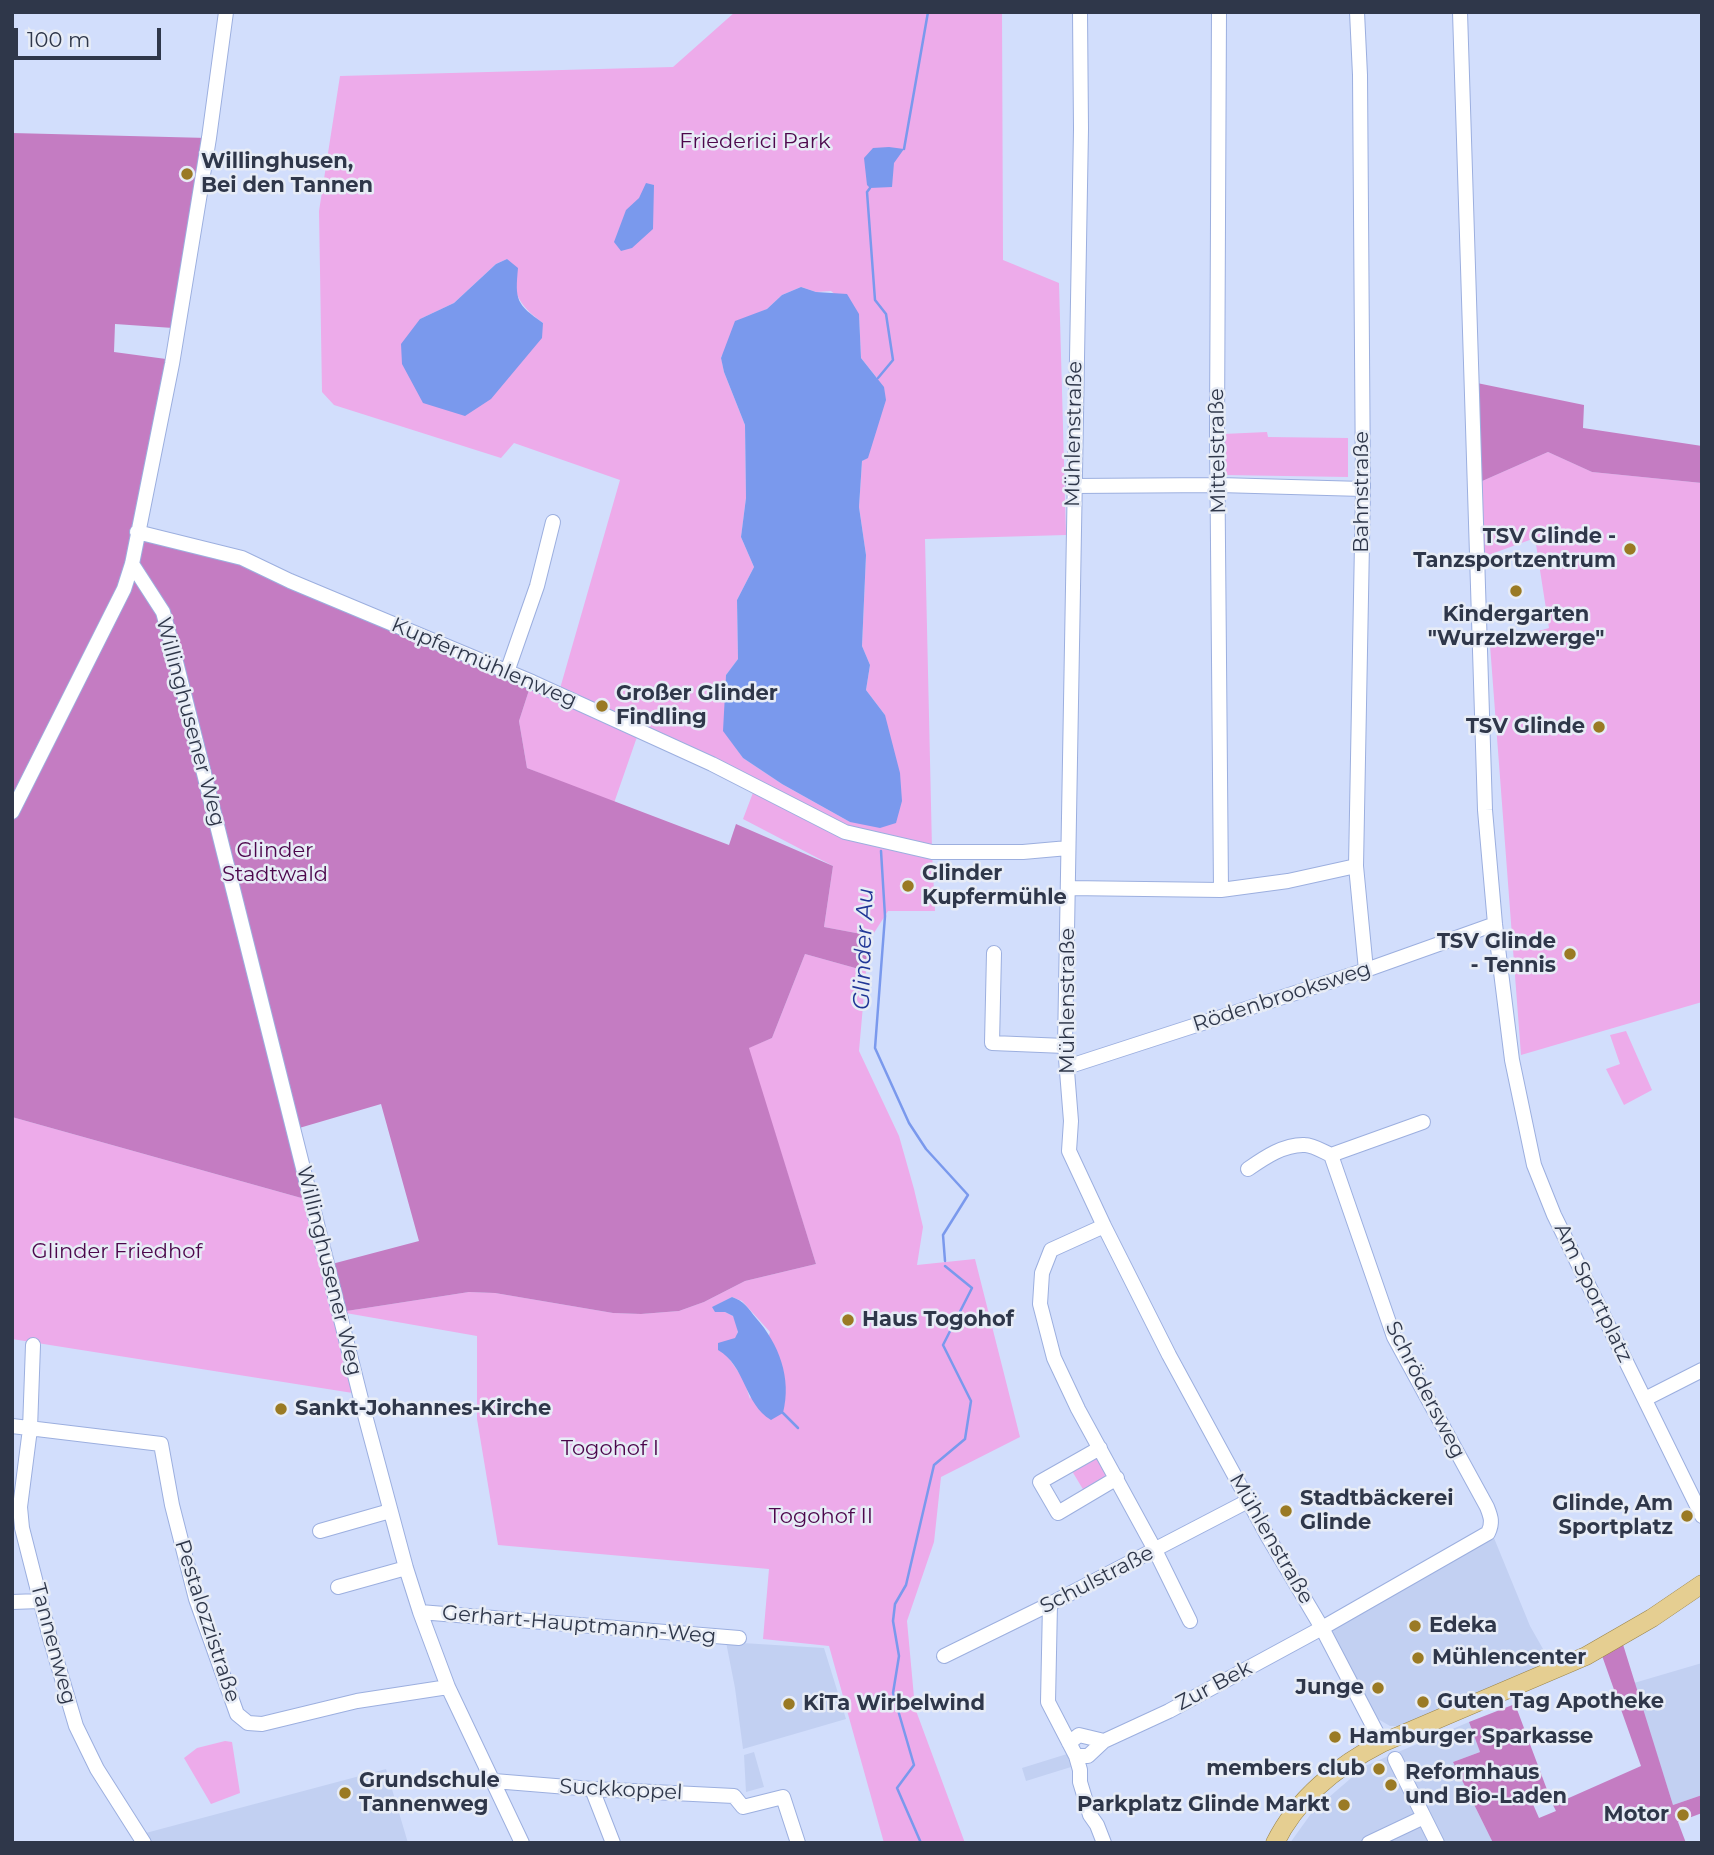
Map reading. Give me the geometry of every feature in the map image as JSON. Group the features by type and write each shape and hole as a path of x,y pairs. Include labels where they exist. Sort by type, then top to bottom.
{"main road":[{"path":"1275,1843 1294,1812 1344,1766 1382,1743 1586,1656 1652,1618 1702,1584"}],"street":[{"path":"12,812 118,600 132,564 173,355 209,138 226,12"},
{"name":"Mühlenstraße","path":"1080,12 1065,1046 1071,1121 1069,1151 1169,1355 1248,1501 1322,1628 1382,1743"},
{"name":"Mittelstraße","path":"1219,12 1217,429 1221,890"},
{"name":"Bahnstraße","path":"1357,12 1360,75 1363,489 1356,866 1366,970"},
{"name":"Am Sportplatz","path":"1460,12 1485,810 1495,924 1512,1060 1530,1152 1553,1214 1702,1516"},
{"path":"1073,486 1219,485 1363,489"},
{"path":"508,672 537,586 553,522"},
{"name":"Kupfermühlenweg","path":"137,532 242,558 290,581 508,672 712,764 845,832 932,852 1023,852 1068,848"},
{"name":"Willinghusener Weg","path":"132,564 163,612 390,1511 419,1612 448,1687 523,1843"},
{"path":"1068,888 1221,890 1288,881 1356,866"},
{"name":"Rödenbrooksweg","path":"1067,1067 1366,970 1495,924"},
{"path":"994,953 992,1043 1065,1046"},
{"path":"1248,1169 1263,1158 1295,1147 1305,1145 1331,1155 1423,1122"},
{"name":"Schrödersweg","path":"1322,1628 1479,1539 1488,1533 1491,1527 1487,1507 1394,1338 1331,1155"},
{"path":"1104,1226 1051,1250 1042,1273 1040,1304 1054,1358 1078,1409 1117,1478 1190,1621"},
{"name":"Tannenweg","path":"33,1345 30,1429 16,1506 76,1726 97,1769 145,1843"},
{"path":"1645,1399 1702,1370"},
{"path":"12,1426 30,1429"},
{"name":"Pestalozzistraße","path":"30,1429 161,1444 172,1505 196,1599 237,1714 248,1723 262,1724 357,1701 448,1687"},
{"path":"1100,1448 1040,1482 1058,1513 1117,1478"},
{"name":"Schulstraße","path":"944,1656 1248,1501"},
{"path":"320,1531 390,1511"},
{"path":"338,1587 406,1567"},
{"path":"12,1602 40,1601"},
{"path":"1050,1604 1048,1702 1072,1749 1080,1770 1080,1782 1090,1815 1104,1843"},
{"name":"Gerhart-Hauptmann-Weg","path":"419,1612 738,1638"},
{"name":"Zur Bek","path":"1104,1741 1079,1735 1072,1749 1088,1756 1104,1741 1170,1711 1322,1628"},
{"path":"1395,1759 1437,1843"},
{"name":"Suckkoppel","path":"494,1781 734,1796 743,1807 783,1797 798,1843"},
{"path":"592,1789 613,1843"},
{"path":"1369,1843 1424,1817"}],"shaded area":[{"path":"1494,1538 1530,1626 1551,1663 1400,1726 1390,1726 1378,1719 1330,1629"},
{"name":"KiTa Wirbelwind","path":"726,1642 824,1648 846,1719 743,1749"},
{"path":"1702,1663 1702,1795 1673,1805 1634,1683"},
{"path":"1469,1722 1480,1752 1453,1762 1493,1843 1290,1843 1313,1811 1365,1766"},
{"path":"754,1752 764,1787 746,1792 744,1755"},
{"path":"1067,1754 1071,1767 1026,1781 1022,1768"},
{"name":"Grundschule Tannenweg","path":"386,1769 408,1843 146,1843 142,1834"}],"green space":[{"name":"Friederici Park","path":"735,12 1002,12 1003,260 1059,283 1066,535 925,539 932,849 846,830 559,692 620,480 514,443 501,458 334,405 322,392 319,211 340,76 673,67","holes":["507,259 521,302 543,323 420,319 454,303 496,264","801,287 816,292 831,291 859,315 861,358 877,378 868,457 862,461 859,507 866,555 862,646 870,665 866,690 885,715 850,822 782,784 743,758 724,731 726,675 738,659 737,600 754,567 741,537 746,498 745,425 724,372 721,357 752,316 767,309 782,295"]},
{"name":"Glinder Stadtwald","path":"12,133 208,138 173,328 115,324 114,352 166,359 141,537 241,565 530,687 519,721 527,768 729,845 736,824 833,866 824,927 872,936 866,971 805,954 772,1038 749,1048 816,1264 745,1281 704,1302 679,1311 613,1313 495,1293 469,1292 340,1312 328,1265 419,1241 381,1104 289,1131 305,1199 12,1117"},
{"path":"1477,383 1584,405 1583,428 1702,446 1702,483 1592,472 1548,452 1480,482"},
{"path":"1267,432 1268,437 1348,438 1348,477 1223,475 1223,434"},
{"name":"TSV Glinde","path":"1548,452 1592,472 1702,483 1702,1002 1521,1055 1490,645 1549,628 1535,538 1483,557 1480,482"},
{"path":"530,687 638,734 614,803 527,768 519,721"},
{"path":"754,790 846,832 932,852 935,911 888,911 872,936 824,927 833,866 743,819"},
{"path":"805,954 866,971 859,1051 899,1136 914,1189 923,1227 917,1265 975,1259 1020,1437 941,1477 934,1542 907,1621 915,1708 965,1843 884,1843 829,1646 763,1639 769,1569 498,1545 477,1419 477,1336 340,1312 469,1292 495,1293 613,1313 679,1311 704,1302 745,1281 816,1264 748,1048 772,1038","holes":["732,1297 742,1301 770,1332 750,1399 744,1380 726,1354 728,1341 737,1335 736,1322 733,1316 716,1312 713,1307"]},
{"path":"1626,1031 1652,1090 1624,1105 1606,1069 1620,1064 1610,1035"},
{"name":"Glinder Friedhof","path":"12,1117 305,1199 359,1394 12,1339"},
{"path":"1100,1448 1117,1478 1087,1496 1069,1466"},
{"path":"1621,1638 1673,1805 1702,1795 1702,1813 1678,1822 1686,1843 1493,1843 1453,1762 1480,1752 1469,1722 1515,1704 1549,1795 1532,1802 1539,1818 1556,1811 1553,1805 1641,1766 1600,1650"},
{"path":"225,1741 232,1742 240,1793 211,1804 184,1758 197,1748"}],"water":[{"path":"873,148 904,149 894,163 892,187 870,188 867,185 864,158"},
{"path":"646,183 654,185 653,229 632,248 621,251 614,242 626,210 639,198"},
{"path":"507,259 518,268 517,294 522,306 543,323 542,338 491,399 465,416 423,403 402,364 401,344 420,319 454,303 496,264"},
{"path":"801,287 816,292 847,294 859,314 861,358 884,387 886,400 868,458 862,461 859,507 866,555 862,646 870,665 866,690 885,715 900,773 902,801 896,823 880,828 850,822 782,784 743,758 723,731 726,675 738,659 737,600 754,567 741,537 746,498 745,425 721,358 735,321 767,309 782,295"},
{"path":"732,1297 746,1305 764,1328 782,1362 786,1387 783,1413 771,1420 755,1405 734,1365 718,1350 718,1343 735,1338 738,1332 733,1316 725,1312 715,1312 712,1307"}],"waterway":[{"name":"Glinder Au","path":"904,149 928,12"},
{"name":"Glinder Au","path":"870,188 867,192 875,300 886,314 893,360 878,378"},
{"path":"881,851 885,916 875,1048 909,1123 926,1149 968,1195 943,1235 945,1261"},
{"path":"921,1843 897,1788 914,1765 893,1693 899,1656 893,1621 895,1604 906,1585 934,1465 965,1439 971,1401 943,1345 972,1288 945,1266"},
{"path":"783,1413 798,1428"}],"place":[{"name":"Willinghusen, Bei den Tannen","path":"187,174"},
{"name":"TSV Glinde - Tanzsportzentrum","path":"1630,549"},
{"name":"Kindergarten \"Wurzelzwerge\"","path":"1516,591"},
{"name":"Großer Glinder Findling","path":"602,706"},
{"name":"TSV Glinde","path":"1599,727"},
{"name":"Glinder Kupfermühle","path":"908,886"},
{"name":"TSV Glinde - Tennis","path":"1570,954"},
{"name":"Haus Togohof","path":"848,1320"},
{"name":"Sankt-Johannes-Kirche","path":"281,1409"},
{"name":"Stadtbäckerei Glinde","path":"1286,1511"},
{"name":"Glinde, Am Sportplatz","path":"1687,1516"},
{"name":"Edeka","path":"1415,1626"},
{"name":"Mühlencenter","path":"1418,1658"},
{"name":"Junge","path":"1378,1688"},
{"name":"Guten Tag Apotheke","path":"1423,1702"},
{"name":"KiTa Wirbelwind","path":"789,1704"},
{"name":"Hamburger Sparkasse","path":"1335,1737"},
{"name":"members club","path":"1379,1769"},
{"name":"Reformhaus und Bio-Laden","path":"1391,1785"},
{"name":"Grundschule Tannenweg","path":"345,1793"},
{"name":"Parkplatz Glinde Markt","path":"1344,1805"},
{"name":"Motor","path":"1683,1815"}],"park label":[{"name":"Togohof I","path":"610,1449"},
{"name":"Togohof II","path":"821,1517"}]}
